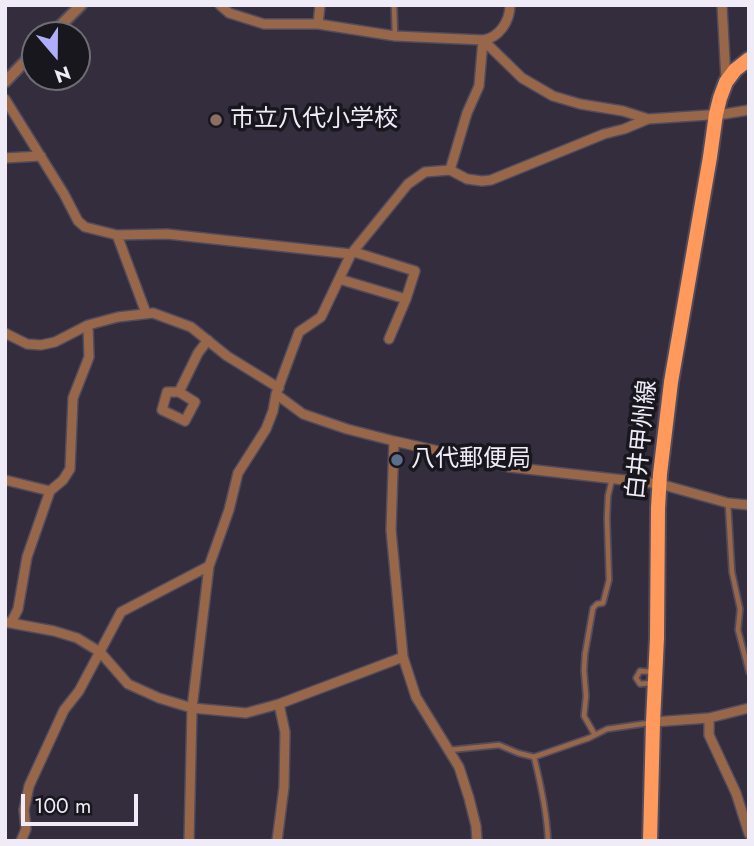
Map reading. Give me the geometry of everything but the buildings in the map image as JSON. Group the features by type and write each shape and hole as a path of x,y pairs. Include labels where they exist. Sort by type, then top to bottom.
{"main road":[{"name":"白井甲州線","path":"650,841 660,484 671,382 716,114 726,82 735,70 749,59"}],"street":[{"path":"65,21 81,5"},
{"path":"220,5 229,13 264,24 318,24 395,36 483,40 489,39 508,22 510,5"},
{"path":"318,24 320,5"},
{"path":"722,5 726,82"},
{"path":"483,40 522,78 553,96 648,119"},
{"path":"450,170 467,113 479,86 483,40"},
{"path":"5,82 21,65"},
{"path":"5,99 78,221 85,227 117,235 167,234 352,253 415,271 389,339"},
{"path":"189,841 192,708 209,566 229,510 238,473 266,429 299,332 321,317 352,253 408,184 425,172 450,170 467,179 491,180 648,119 749,110"},
{"path":"5,158 41,156"},
{"path":"117,235 146,313"},
{"path":"339,279 406,299"},
{"path":"5,333 27,344 41,345 118,317 153,313 191,327 278,391 303,414 347,429 509,467 660,484 728,503 749,505"},
{"path":"88,326 89,357 73,398 70,469 63,480 50,491 27,558 18,609 8,622 77,638 100,652 128,684 159,698 192,708 246,713 279,704 403,657"},
{"path":"179,392 198,353 208,340"},
{"path":"394,441 391,530 403,657 416,697 459,767 476,826 477,841"},
{"path":"5,480 50,491"},
{"path":"22,841 26,830 24,810 29,786 64,710 79,691 121,612 209,566"},
{"path":"277,841 284,787 285,732 279,704"},
{"path":"653,722 709,718 749,708"},
{"path":"709,718 709,734 736,793 749,834"}],"lane":[{"path":"394,5 395,36"},
{"path":"595,735 584,716 585,654 593,608 603,603 609,580 607,518 612,479"},
{"path":"728,503 732,572 740,609 738,630 749,673"},
{"path":"449,750 499,745 534,757 607,729 653,722"},
{"path":"534,757 542,790 548,841"}],"place":[{"name":"市立八代小学校","path":"216,120"},
{"name":"八代郵便局","path":"397,460"}]}
